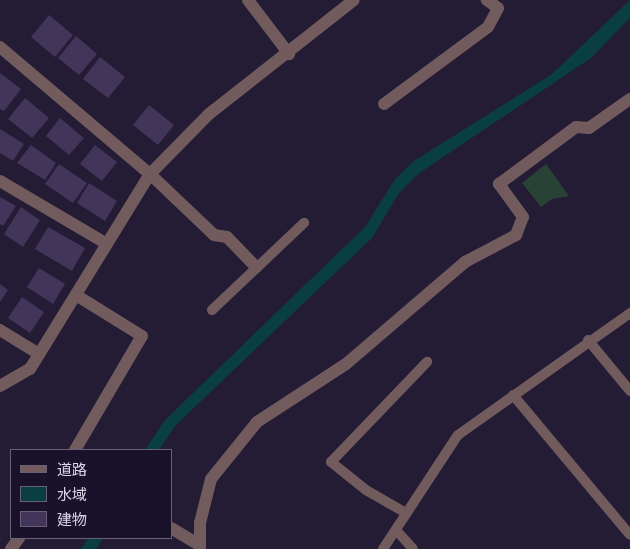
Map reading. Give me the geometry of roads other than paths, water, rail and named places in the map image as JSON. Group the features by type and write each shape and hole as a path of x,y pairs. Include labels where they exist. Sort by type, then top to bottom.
{"street":[{"path":"248,0 289,54"},
{"path":"0,386 30,369 150,174 209,114 289,54 354,0"},
{"path":"384,104 488,28 498,8 487,0"},
{"path":"0,47 150,174 214,235 226,237 256,267"},
{"path":"172,529 199,546 212,479 257,422 346,364 465,262 516,235 522,217 499,184 576,128 589,128 630,99"},
{"path":"0,181 107,244"},
{"path":"76,295 142,336 77,449"},
{"path":"0,330 39,354"}],"lane":[{"path":"212,310 304,222"},
{"path":"383,549 458,435 588,340 630,313"},
{"path":"588,340 630,391"},
{"path":"406,513 366,490 331,462 427,362"},
{"path":"512,395 630,535"},
{"path":"396,530 413,549"}],"water":[{"path":"630,0 630,18 591,58 418,174 399,193 372,238 175,426 160,449 146,449 165,420 365,227 395,179 414,161 552,74"},
{"path":"87,539 102,539 96,549 81,549"}]}
